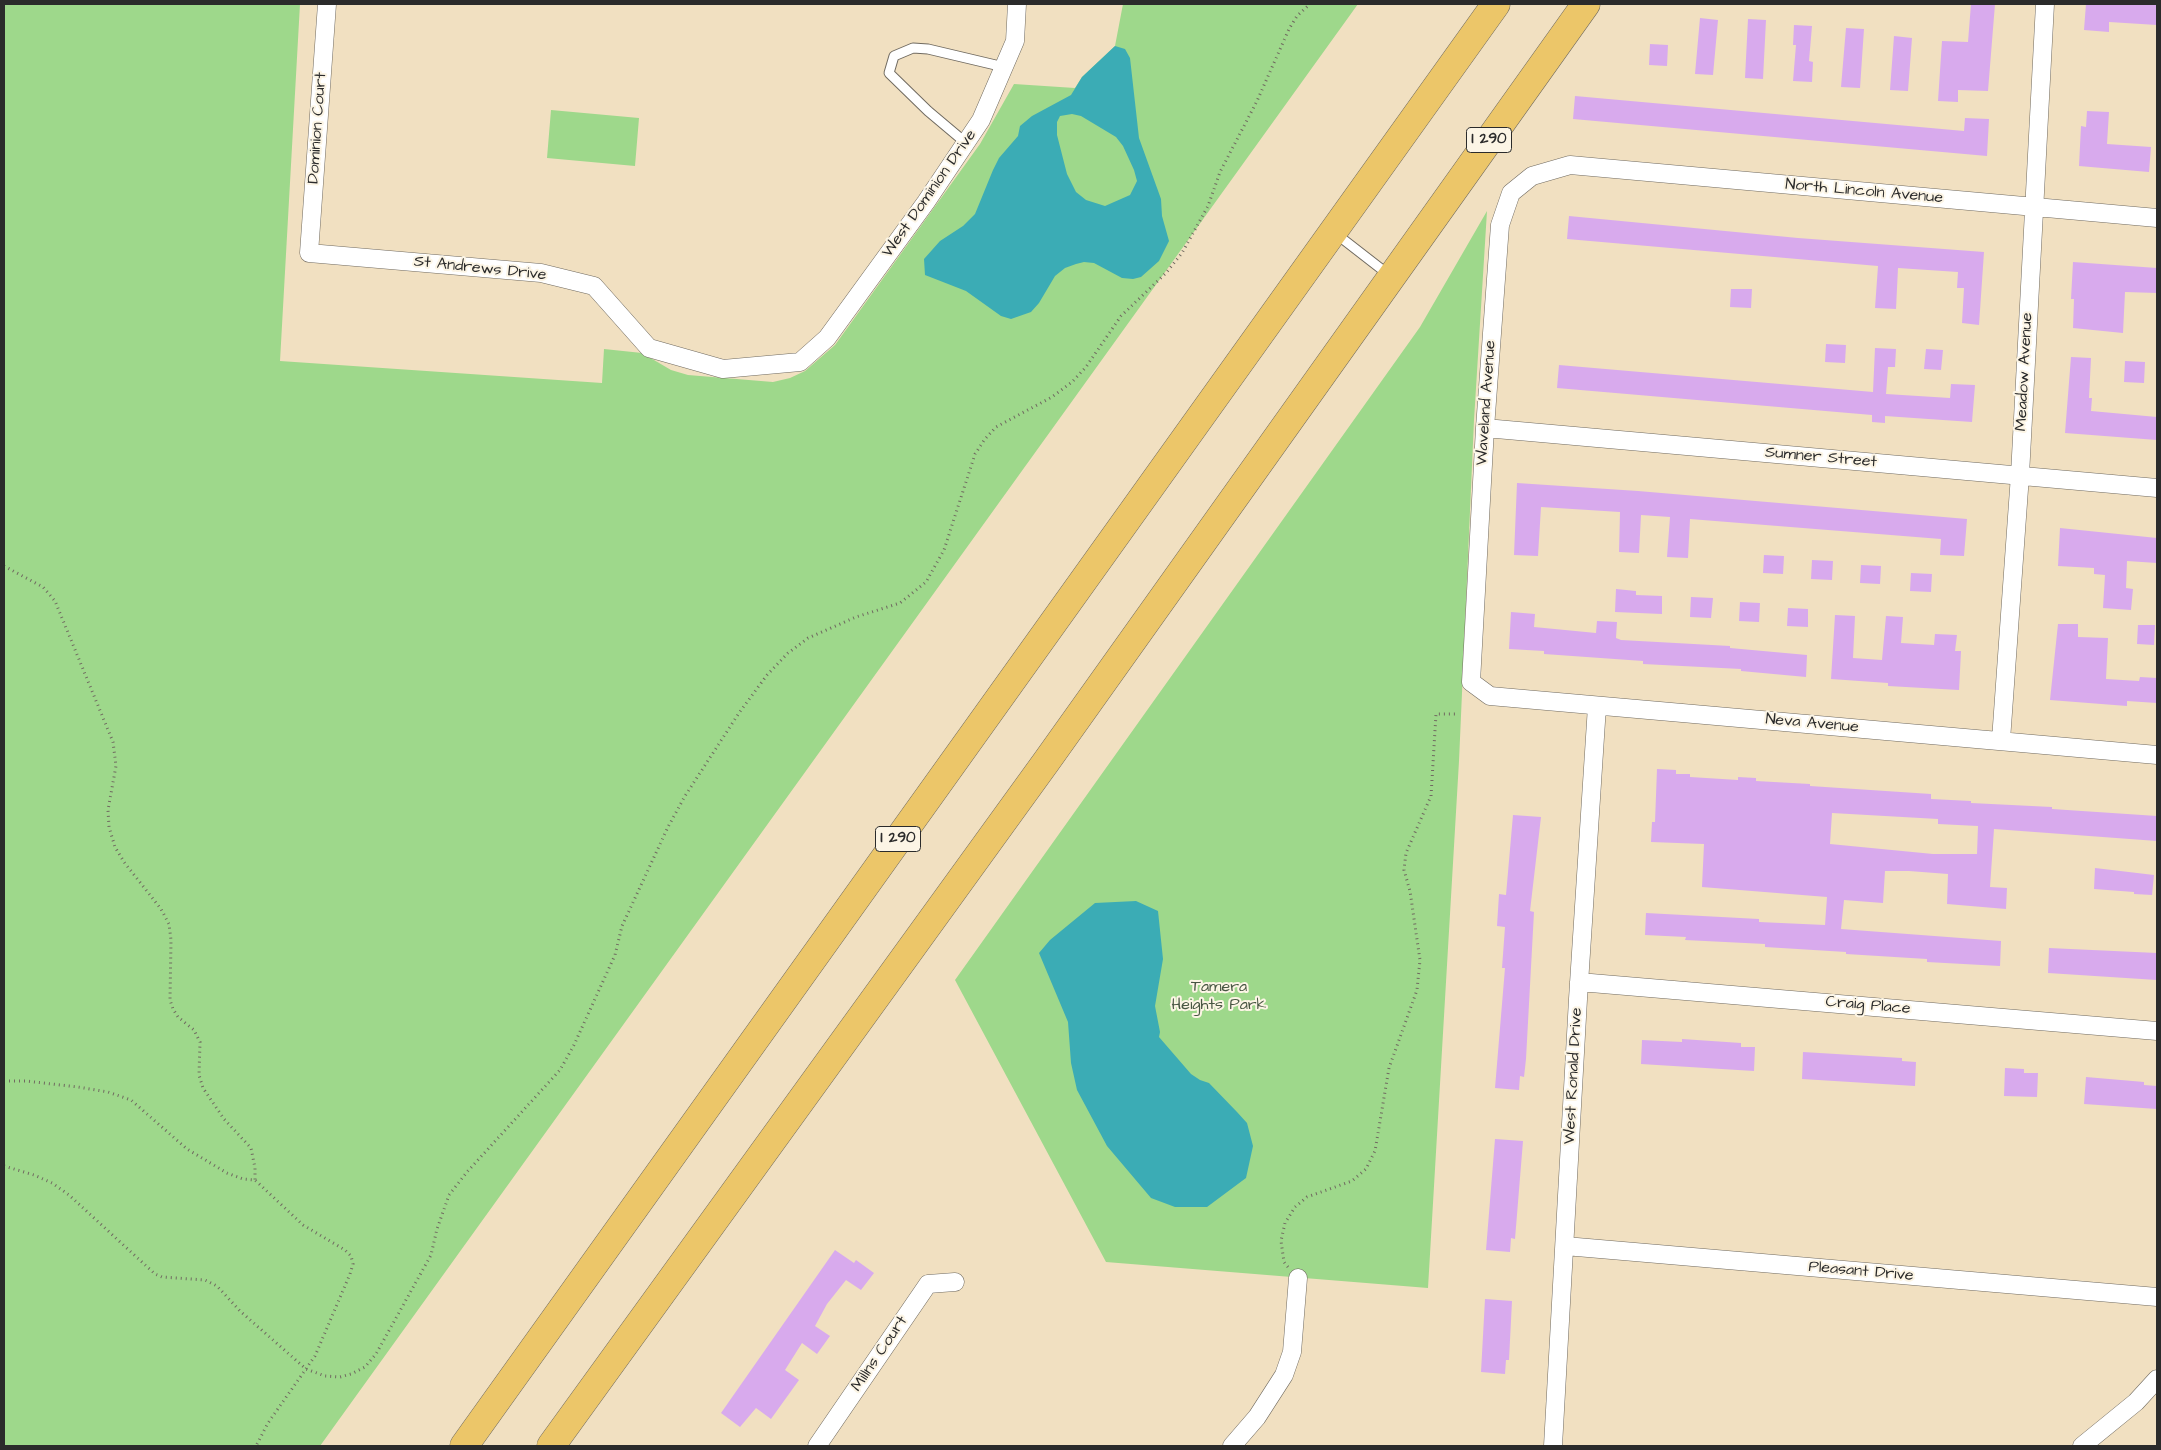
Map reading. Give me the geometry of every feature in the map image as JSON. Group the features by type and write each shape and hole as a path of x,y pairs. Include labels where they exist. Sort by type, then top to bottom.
{"highway":[{"name":"I 290","path":"464,1446 1496,4"},
{"name":"I 290","path":"552,1446 1052,754 1586,4"}],"street":[{"name":"Dominion Court","path":"309,253 327,4"},
{"name":"West Dominion Drive","path":"800,362 827,338 926,202 981,120 1015,41 1017,4"},
{"name":"Meadow Avenue","path":"2001,740 2020,475 2045,4"},
{"name":"North Lincoln Avenue","path":"1570,165 2157,218"},
{"name":"Waveland Avenue","path":"1471,682 1485,428 1500,226 1512,193 1532,176 1570,165"},
{"name":"St Andrews Drive","path":"309,253 541,273 594,286 649,348 723,369 800,362"},
{"name":"Sumner Street","path":"1485,428 2157,488"},
{"name":"Neva Avenue","path":"1471,682 1490,696 2157,755"},
{"name":"West Ronald Drive","path":"1553,1446 1579,982 1598,706"},
{"name":"Craig Place","path":"1579,982 2157,1031"},
{"name":"Pleasant Drive","path":"1565,1246 2157,1297"},
{"path":"1232,1446 1257,1417 1284,1375 1292,1352 1298,1278"},
{"name":"Millns Court","path":"817,1446 928,1284 955,1282"},
{"path":"2082,1446 2136,1402 2157,1379"}],"lane":[{"path":"966,143 928,111 889,73 894,56 913,48 928,49 1004,67"},
{"path":"1333,231 1392,277"}],"path":[{"path":"4,1166 34,1174 52,1183 69,1196 155,1274 162,1277 205,1280 217,1286 240,1311 306,1369 325,1376 351,1374 365,1367 376,1354 431,1256 437,1229 449,1194 560,1070 574,1045 614,955 622,926 668,827 739,713 767,675 788,653 808,638 856,617 900,603 926,582 944,550 975,454 984,439 996,427 1052,396 1072,382 1086,366 1120,316 1166,272 1182,253 1208,206 1220,172 1257,102 1289,29 1297,16 1310,4"},
{"path":"4,566 42,587 55,601 113,742 116,766 108,810 109,827 115,847 124,862 162,908 169,924 172,940 170,1000 172,1009 178,1017 194,1030 200,1042 199,1075 203,1088 224,1119 251,1148 256,1168 255,1180"},
{"path":"1298,1278 1284,1262 1282,1242 1285,1224 1295,1207 1307,1197 1352,1181 1366,1170 1376,1151 1389,1068 1417,990 1420,960 1410,891 1404,870 1406,853 1431,796 1436,714 1456,714"},
{"path":"4,1081 45,1083 108,1092 132,1100 187,1148 227,1173 243,1179 255,1180 303,1224 345,1250 351,1256 353,1264 350,1274 314,1356 268,1423 256,1446"}],"green space":[{"path":"4,4 300,4 280,361 602,383 604,349 642,353 671,370 688,375 773,382 790,378 805,371 835,345 980,144 1014,84 1075,88 1082,77 1115,46 1123,4 1358,4 320,1446 4,1446"},
{"path":"551,110 639,118 635,166 547,158"},
{"name":"Tamera Heights Park","path":"1487,211 1474,420 1459,761 1428,1288 1106,1262 955,980 1420,327"}],"water":[{"path":"1115,46 1125,49 1130,58 1139,138 1161,199 1162,216 1169,241 1159,261 1141,277 1133,279 1122,278 1094,263 1084,262 1065,268 1055,276 1039,303 1031,312 1011,319 1001,316 966,291 925,275 924,259 940,241 963,226 975,214 999,158 1018,136 1020,126 1032,116 1071,95 1082,77","holes":["1072,114 1081,116 1116,137 1123,146 1137,181 1130,195 1105,206 1086,200 1076,192 1067,174 1057,135 1057,122 1060,116"]},
{"path":"1136,901 1158,911 1163,959 1155,1006 1160,1032 1159,1037 1191,1074 1209,1083 1247,1123 1253,1146 1246,1178 1207,1207 1175,1207 1151,1198 1107,1146 1077,1090 1071,1063 1068,1022 1039,953 1050,940 1095,903"}],"building":[{"path":"1971,4 1995,4 1988,91 1958,90 1958,102 1938,101 1942,41 1968,42"},
{"path":"2086,4 2157,4 2157,25 2109,22 2109,32 2084,30"},
{"path":"1700,18 1718,20 1713,75 1695,74"},
{"path":"1748,19 1766,20 1763,79 1745,78"},
{"path":"1794,25 1812,26 1809,61 1813,62 1812,82 1793,81 1796,45 1793,45"},
{"path":"1846,28 1864,29 1860,88 1841,87"},
{"path":"1894,36 1912,38 1908,91 1890,90"},
{"path":"1650,44 1668,45 1667,66 1649,65"},
{"path":"1575,96 1964,131 1965,118 1989,119 1987,156 1573,119"},
{"path":"2087,111 2109,112 2107,144 2151,147 2149,172 2079,166 2081,126 2086,127"},
{"path":"1569,216 1798,238 1984,252 1979,325 1962,323 1964,288 1957,288 1958,272 1898,268 1896,309 1875,308 1878,266 1567,239"},
{"path":"2073,262 2157,268 2157,293 2125,292 2123,333 2073,328 2074,299 2071,299"},
{"path":"1731,289 1752,289 1751,308 1730,307"},
{"path":"1826,344 1846,345 1845,363 1825,362"},
{"path":"1875,348 1896,349 1895,367 1888,367 1886,394 1950,398 1951,384 1975,385 1972,422 1885,416 1885,423 1872,422 1872,415 1557,388 1559,365 1873,392"},
{"path":"1926,349 1943,350 1941,370 1924,369"},
{"path":"2071,357 2091,358 2089,398 2092,398 2091,411 2157,417 2157,440 2065,433"},
{"path":"2125,361 2145,362 2144,383 2124,382"},
{"path":"1517,483 1638,491 1967,519 1964,556 1940,555 1941,539 1690,519 1688,558 1667,557 1670,517 1641,515 1639,553 1619,552 1620,512 1541,507 1538,556 1514,555"},
{"path":"2060,528 2157,538 2157,563 2127,561 2126,588 2133,589 2131,610 2103,608 2105,575 2094,574 2094,568 2058,566"},
{"path":"1764,555 1784,556 1783,574 1763,573"},
{"path":"1812,560 1833,561 1832,580 1811,579"},
{"path":"1861,565 1881,566 1880,584 1860,583"},
{"path":"1911,573 1932,574 1931,592 1910,591"},
{"path":"1616,589 1636,591 1636,595 1662,596 1662,614 1615,612"},
{"path":"1691,597 1713,598 1711,618 1690,617"},
{"path":"1740,602 1760,603 1759,622 1739,621"},
{"path":"1788,608 1808,609 1808,627 1787,626"},
{"path":"1511,612 1535,614 1534,627 1596,633 1597,621 1617,622 1616,638 1621,640 1730,646 1730,648 1807,655 1806,677 1741,671 1741,669 1643,664 1643,661 1544,654 1544,651 1509,649"},
{"path":"1835,615 1855,616 1853,658 1882,660 1886,616 1903,617 1901,643 1934,645 1935,634 1957,635 1955,651 1961,651 1959,690 1888,686 1888,683 1831,679"},
{"path":"2058,624 2078,624 2078,637 2108,638 2106,679 2139,681 2140,677 2157,678 2157,703 2127,701 2127,706 2050,700"},
{"path":"2138,625 2155,625 2154,645 2137,644"},
{"path":"1657,769 1676,770 1676,774 1690,774 1690,777 1738,780 1738,777 1756,778 1756,781 1810,784 1810,786 1931,794 1931,799 1971,801 1971,803 2052,807 2052,809 2157,816 2157,841 1994,829 1990,887 2007,888 2006,909 1947,904 1948,874 1909,871 1885,871 1883,903 1844,900 1841,929 2001,941 2000,966 1927,962 1927,959 1846,954 1846,952 1765,947 1765,944 1685,940 1686,937 1645,935 1646,913 1759,919 1759,922 1825,925 1827,897 1702,887 1704,844 1651,842 1652,822 1655,822","holes":["1832,813 1938,819 1938,824 1978,826 1977,854 1933,854 1830,844"]},
{"path":"1513,815 1541,817 1530,911 1534,912 1526,1059 1524,1077 1520,1076 1519,1090 1495,1088 1505,968 1502,968 1505,927 1497,926 1499,894 1506,895"},
{"path":"2095,868 2154,875 2152,895 2094,889"},
{"path":"2049,948 2157,953 2157,980 2048,973"},
{"path":"1682,1039 1741,1043 1741,1047 1755,1047 1754,1071 1641,1064 1642,1040 1682,1042"},
{"path":"1803,1052 1902,1058 1902,1061 1916,1062 1915,1086 1802,1079"},
{"path":"2005,1068 2024,1069 2024,1073 2038,1073 2037,1097 2004,1096"},
{"path":"2086,1077 2144,1082 2144,1085 2157,1086 2157,1109 2084,1104"},
{"path":"1495,1139 1523,1141 1515,1239 1511,1238 1510,1252 1486,1250"},
{"path":"835,1250 854,1263 856,1260 874,1273 861,1290 846,1280 827,1304 815,1326 830,1336 817,1354 802,1343 785,1370 799,1380 771,1419 756,1408 740,1427 721,1413"},
{"path":"1485,1299 1512,1301 1509,1360 1506,1360 1505,1374 1481,1372"}]}
